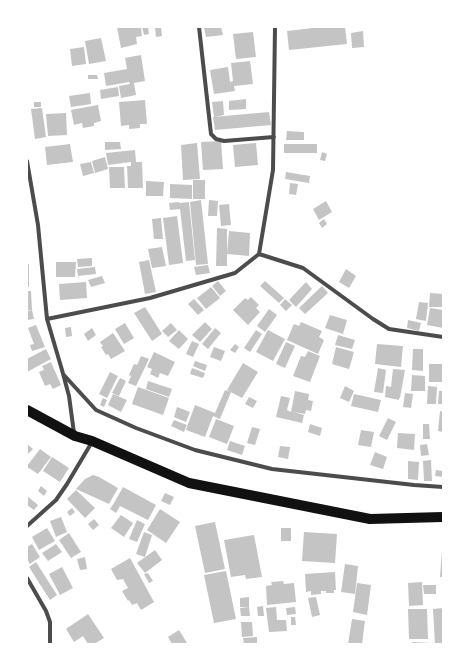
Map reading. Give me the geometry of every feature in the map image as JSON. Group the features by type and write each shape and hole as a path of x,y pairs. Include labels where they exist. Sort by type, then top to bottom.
{"main road":[{"path":"27,410 74,436 92,442 189,483 370,519 443,517"}],"street":[{"path":"199,27 211,134 216,139 224,141 274,137"},
{"path":"46,319 150,298 236,273 259,254 273,170 275,27"},
{"path":"27,161 38,225 46,319 69,396 74,436"},
{"path":"259,254 303,268 389,329 443,337"},
{"path":"63,374 96,410 136,428 195,450 272,469 392,483 443,487"},
{"path":"27,526 56,500 92,442"},
{"path":"27,578 46,611 50,622 50,644"}],"building":[{"path":"117,27 141,27 142,36 136,37 137,44 121,48"},
{"path":"142,27 148,27 149,34 144,35"},
{"path":"155,27 161,27 162,36 156,37"},
{"path":"204,27 221,27 223,35 206,37"},
{"path":"321,27 345,27 347,44 289,50 287,31"},
{"path":"363,31 364,47 352,48 351,33"},
{"path":"253,32 256,57 236,59 233,34"},
{"path":"101,38 106,61 89,64 85,41"},
{"path":"84,47 86,64 72,66 70,49"},
{"path":"141,55 145,81 134,83 136,95 121,98 119,86 130,84 129,82 106,86 104,73 127,69 125,58"},
{"path":"250,61 253,84 234,86 235,91 214,94 210,70 228,67 230,82 233,81 231,63"},
{"path":"88,75 97,75 98,79 88,79"},
{"path":"118,87 119,96 101,99 100,90"},
{"path":"90,93 91,104 71,107 69,96"},
{"path":"246,99 246,109 229,110 229,101"},
{"path":"145,100 147,124 140,124 140,128 129,129 129,125 121,126 119,102"},
{"path":"223,101 224,115 214,117 212,102"},
{"path":"34,102 41,102 41,107 34,107"},
{"path":"98,105 101,121 94,123 94,126 83,128 82,123 74,125 71,110"},
{"path":"42,108 46,137 35,139 31,109"},
{"path":"269,112 271,125 215,130 213,117"},
{"path":"66,113 67,135 48,136 46,114"},
{"path":"287,131 304,132 304,140 286,140"},
{"path":"221,141 223,169 203,170 201,142"},
{"path":"105,142 120,142 121,149 105,150"},
{"path":"197,143 200,179 183,180 181,145"},
{"path":"256,143 258,165 235,167 233,145"},
{"path":"70,144 73,162 47,165 45,147"},
{"path":"284,144 317,144 317,153 284,153"},
{"path":"135,150 136,162 142,162 143,188 128,188 127,166 131,166 131,162 108,165 106,153"},
{"path":"322,152 327,154 325,161 320,160"},
{"path":"105,157 108,169 95,173 92,161"},
{"path":"91,162 94,173 83,176 80,164"},
{"path":"109,167 124,167 125,188 110,188"},
{"path":"286,172 310,176 309,183 285,179"},
{"path":"193,180 205,180 205,199 193,199"},
{"path":"146,181 164,182 163,196 146,196"},
{"path":"290,183 298,184 296,195 289,194"},
{"path":"170,184 192,185 192,199 170,198"},
{"path":"201,200 208,264 196,265 190,202"},
{"path":"209,200 218,201 217,216 208,216"},
{"path":"326,201 332,212 319,220 313,209"},
{"path":"189,202 195,260 186,261 180,209 170,210 169,203"},
{"path":"229,204 231,225 221,226 219,205"},
{"path":"177,216 183,263 169,265 163,218"},
{"path":"161,218 163,239 154,239 152,219"},
{"path":"324,219 327,224 322,228 319,223"},
{"path":"217,228 227,229 227,253 229,231 250,233 249,256 227,254 227,266 216,266"},
{"path":"162,247 166,266 152,268 148,249"},
{"path":"92,258 92,266 78,267 77,259"},
{"path":"149,260 156,292 145,294 139,262"},
{"path":"56,262 76,262 75,277 56,277"},
{"path":"27,264 29,264 29,287 27,287"},
{"path":"208,265 210,273 196,275 194,267"},
{"path":"95,267 96,274 78,276 77,269"},
{"path":"346,269 356,276 349,288 339,282"},
{"path":"102,276 105,283 91,287 88,280"},
{"path":"218,281 226,291 220,296 212,286"},
{"path":"265,281 284,298 279,303 260,286"},
{"path":"86,282 87,298 60,300 59,284"},
{"path":"306,282 312,289 296,307 289,300"},
{"path":"322,286 328,293 305,314 299,308"},
{"path":"211,287 220,298 206,309 197,298"},
{"path":"27,291 31,291 32,310 27,310"},
{"path":"430,293 443,294 443,307 429,307"},
{"path":"251,297 259,305 256,308 260,312 248,325 233,310 245,298 248,300"},
{"path":"194,299 204,310 198,315 188,304"},
{"path":"285,299 292,305 286,311 280,305"},
{"path":"419,302 428,303 426,321 416,319"},
{"path":"145,307 162,334 152,341 134,313"},
{"path":"430,308 443,310 443,328 427,325"},
{"path":"269,309 277,315 265,332 257,326"},
{"path":"32,310 34,319 27,320 27,311"},
{"path":"330,315 347,320 343,334 325,328"},
{"path":"408,320 421,323 419,331 407,328"},
{"path":"205,322 212,329 200,342 192,335"},
{"path":"301,322 322,331 319,337 324,340 318,354 287,340 294,324 299,326"},
{"path":"125,323 134,338 124,344 115,329"},
{"path":"171,323 177,330 168,337 162,331"},
{"path":"36,325 45,347 32,351 30,345 34,344 28,328"},
{"path":"71,327 72,336 66,337 65,328"},
{"path":"92,328 96,335 88,341 84,334"},
{"path":"215,328 221,333 208,349 202,344"},
{"path":"179,330 188,339 179,349 169,341"},
{"path":"256,330 262,334 250,352 244,348"},
{"path":"268,330 285,339 273,361 256,352"},
{"path":"113,333 125,351 111,359 108,354 106,355 100,342"},
{"path":"338,335 355,340 352,349 335,345"},
{"path":"192,341 199,344 193,357 186,354"},
{"path":"286,342 295,346 285,368 276,364"},
{"path":"235,344 239,347 235,353 230,350"},
{"path":"377,344 403,346 401,367 375,364"},
{"path":"214,347 225,351 221,361 210,357"},
{"path":"336,347 354,352 349,369 332,364"},
{"path":"46,349 51,359 27,372 27,359"},
{"path":"413,349 423,349 423,371 412,370"},
{"path":"308,351 320,356 310,382 293,376 301,356 305,357"},
{"path":"154,352 175,362 168,376 160,373 158,378 150,374 152,369 147,367"},
{"path":"141,356 149,359 136,386 128,383 131,376 129,375 134,364 137,365"},
{"path":"195,361 207,365 205,371 193,366"},
{"path":"51,362 61,385 53,389 50,384 45,386 39,372 44,370 42,366"},
{"path":"243,363 258,372 242,398 227,390"},
{"path":"429,364 443,364 443,382 429,382"},
{"path":"192,368 205,373 203,378 190,374"},
{"path":"378,368 386,370 383,393 374,392"},
{"path":"393,369 405,370 399,400 385,397 386,386 391,387"},
{"path":"110,372 118,376 107,398 99,394"},
{"path":"412,375 425,376 425,391 411,391"},
{"path":"120,378 126,381 119,396 112,393"},
{"path":"148,381 172,389 169,397 146,389"},
{"path":"345,386 354,391 349,402 340,398"},
{"path":"428,386 437,387 436,404 427,404"},
{"path":"138,387 169,398 163,415 132,404"},
{"path":"225,390 231,392 220,419 213,416 205,437 186,430 195,405 215,413"},
{"path":"295,391 309,394 308,400 313,401 311,411 306,410 305,414 293,412 304,415 302,423 276,417 281,396 290,398 287,410 291,412"},
{"path":"439,391 443,391 443,404 438,404"},
{"path":"405,393 413,394 411,408 403,407"},
{"path":"113,394 127,400 121,412 108,405"},
{"path":"354,394 381,400 378,412 351,406"},
{"path":"249,397 257,401 253,408 245,404"},
{"path":"103,398 107,400 104,407 100,405"},
{"path":"177,407 190,412 186,422 174,417"},
{"path":"440,411 443,412 443,432 438,431"},
{"path":"388,418 396,422 387,440 379,436"},
{"path":"216,419 234,426 227,444 209,437"},
{"path":"174,420 187,425 184,432 171,426"},
{"path":"310,424 322,428 320,436 308,432"},
{"path":"423,424 429,424 430,439 423,439"},
{"path":"252,427 260,429 255,445 247,443"},
{"path":"361,430 374,432 371,447 358,445"},
{"path":"398,433 415,434 414,450 397,448"},
{"path":"230,441 245,446 242,455 227,450"},
{"path":"27,444 33,449 27,455"},
{"path":"427,444 429,455 421,456 420,445"},
{"path":"280,446 290,447 288,459 278,457"},
{"path":"40,449 51,457 38,474 29,468 27,470 27,466"},
{"path":"375,452 387,457 383,469 370,465"},
{"path":"52,457 69,468 60,482 43,471"},
{"path":"431,460 432,481 424,481 423,461"},
{"path":"408,461 419,462 418,480 408,479"},
{"path":"436,470 443,471 443,477 435,476"},
{"path":"93,475 118,488 109,504 76,489 85,479"},
{"path":"41,486 47,491 44,496 38,491"},
{"path":"123,487 156,505 148,520 114,503"},
{"path":"76,490 95,508 85,518 67,499"},
{"path":"165,493 174,497 170,505 161,501"},
{"path":"27,496 38,505 34,510 27,505"},
{"path":"114,503 120,506 116,513 110,509"},
{"path":"72,508 75,512 70,516 67,512"},
{"path":"160,509 180,522 166,543 147,530"},
{"path":"121,515 133,523 124,537 111,528"},
{"path":"61,517 67,532 56,537 50,521"},
{"path":"94,519 99,525 93,530 88,524"},
{"path":"137,520 145,524 137,542 129,539"},
{"path":"215,522 225,569 205,573 195,526"},
{"path":"47,528 55,541 39,550 32,537"},
{"path":"281,528 291,528 291,541 281,541"},
{"path":"144,532 152,535 145,557 136,554"},
{"path":"304,532 337,534 335,563 302,561"},
{"path":"69,533 81,552 71,558 59,540"},
{"path":"254,535 262,577 246,579 245,575 231,577 224,540"},
{"path":"32,544 40,557 30,564 27,559 27,547"},
{"path":"56,544 62,552 48,561 42,553"},
{"path":"155,550 162,560 145,573 137,563"},
{"path":"442,551 443,577 440,577"},
{"path":"85,557 87,569 80,570 77,559"},
{"path":"130,558 154,602 141,610 137,603 132,605 129,600 128,601 122,591 128,588 123,579 117,580 111,569"},
{"path":"36,562 57,595 50,600 29,567"},
{"path":"345,564 358,566 355,594 341,592"},
{"path":"62,567 73,588 60,595 49,574"},
{"path":"226,571 236,619 214,623 204,575"},
{"path":"335,572 336,590 334,590 334,593 326,593 326,591 321,591 321,594 311,595 311,591 306,592 305,574"},
{"path":"148,573 153,581 149,583 144,574"},
{"path":"283,581 284,584 294,583 296,602 267,605 266,586 272,585 271,582"},
{"path":"422,582 423,605 409,606 408,583"},
{"path":"357,583 371,585 367,615 353,612"},
{"path":"423,585 436,585 436,594 424,594"},
{"path":"249,597 249,607 240,607 240,598"},
{"path":"316,597 320,615 312,617 308,598"},
{"path":"263,606 264,616 258,616 257,607"},
{"path":"249,607 250,616 241,616 240,608"},
{"path":"276,607 277,620 286,620 287,631 269,632 266,608"},
{"path":"295,607 296,614 287,615 286,608"},
{"path":"443,608 443,644 435,644 433,609"},
{"path":"408,609 427,609 428,639 409,639"},
{"path":"88,614 104,638 94,644 88,644 83,636 74,642 66,629"},
{"path":"291,617 295,617 296,625 291,625"},
{"path":"352,619 365,621 362,644 348,644"},
{"path":"241,622 252,622 253,636 242,637"},
{"path":"179,630 187,643 172,644 168,637"},
{"path":"257,637 257,644 244,644 243,638"},
{"path":"412,642 432,643 432,644 412,644"}]}
